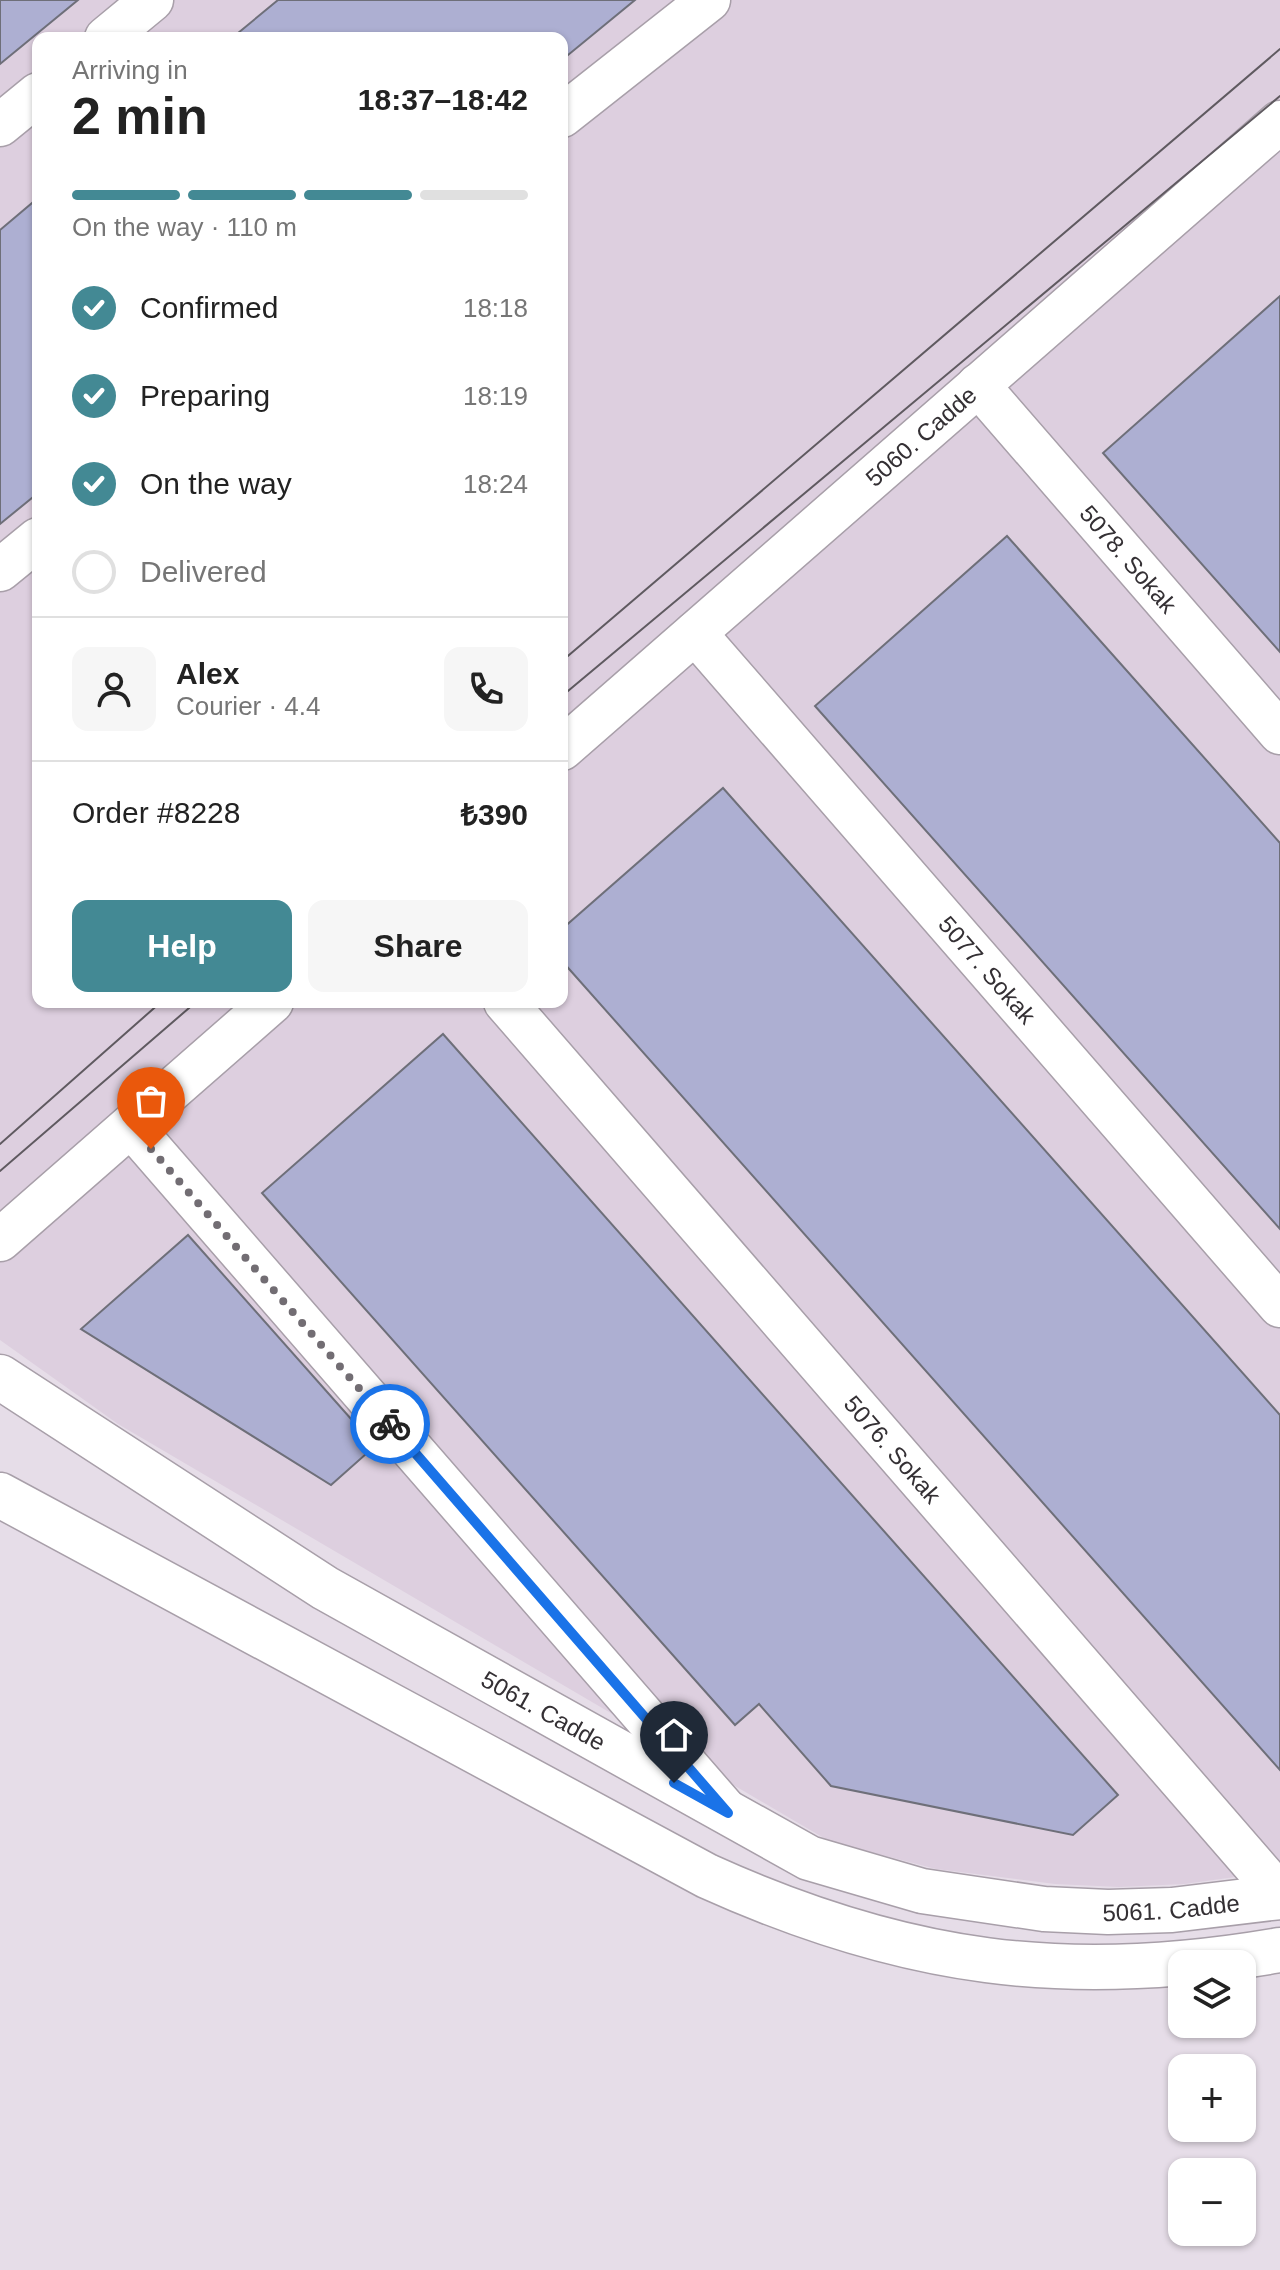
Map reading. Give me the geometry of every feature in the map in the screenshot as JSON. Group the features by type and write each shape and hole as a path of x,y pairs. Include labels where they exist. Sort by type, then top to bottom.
{"street":[{"path":"118,32 152,0"},
{"path":"568,111 709,0"},
{"path":"0,125 32,99"},
{"name":"5060. Cadde","path":"568,744 978,385 1274,140"},
{"name":"5078. Sokak","path":"978,385 1280,733"},
{"path":"0,570 32,544"},
{"name":"5077. Sokak","path":"695,633 1280,1306"},
{"path":"0,1240 265,1008"},
{"name":"5076. Sokak","path":"510,1008 1280,1896"},
{"path":"131,1126 728,1813"},
{"name":"5061. Cadde","path":"0,1377 325,1588 809,1858 922,1891 1044,1909 1108,1912 1172,1910 1280,1896"},
{"path":"0,1495 707,1876 811,1919 918,1950 1034,1966 1152,1967 1280,1950"}],"shaded area":[{"path":"0,0 1280,0 1280,1871 1184,1884 1119,1887 1055,1884 936,1869 829,1841 118,1424 0,1340"}],"building":[{"path":"0,0 78,0 39,32 32,32 32,38 0,64"},
{"path":"278,0 635,0 568,55 568,32 239,32"},
{"path":"32,203 32,498 0,524 0,230"},
{"path":"1280,296 1280,652 1103,453"},
{"path":"1007,536 1280,843 1280,1229 815,706"},
{"path":"723,788 1280,1415 1280,1770 568,968 568,924"},
{"path":"443,1034 1118,1795 1073,1835 831,1786 759,1704 735,1725 262,1193"},
{"path":"188,1235 375,1446 331,1485 81,1329"}],"tram line":[{"path":"568,656 1280,49"},
{"path":"568,691 1280,96"},
{"path":"0,1144 154,1008"},
{"path":"0,1171 189,1008"}],"way so far":[{"path":"151,1149 390,1424"}],"route":[{"path":"390,1424 728,1813 674,1783"}]}
